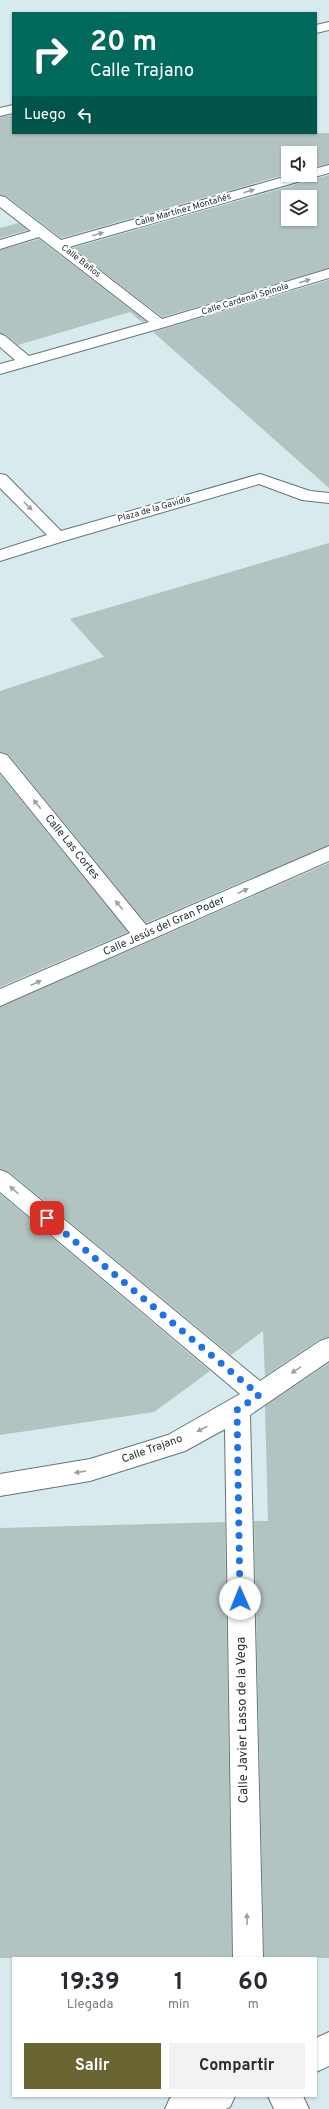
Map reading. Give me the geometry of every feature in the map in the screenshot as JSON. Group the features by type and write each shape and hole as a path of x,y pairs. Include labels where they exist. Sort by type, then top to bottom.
{"street":[{"path":"317,30 329,26"},
{"path":"0,112 12,109"},
{"path":"317,172 329,168"},
{"name":"Calle Martínez Montañés","path":"60,245 281,182"},
{"name":"Calle Baños","path":"0,200 160,324"},
{"path":"0,245 41,232"},
{"name":"Calle Cardenal Spinola","path":"160,324 329,273"},
{"path":"0,369 160,324"},
{"path":"0,339 27,362"},
{"path":"0,479 58,537"},
{"name":"Plaza de la Gavidia","path":"0,556 58,537 260,479 308,496 329,498"},
{"name":"Calle Las Cortes","path":"0,759 143,935"},
{"name":"Calle Jesús del Gran Poder","path":"0,998 329,853"},
{"path":"0,1179 259,1395"},
{"name":"Calle Trajano","path":"0,1485 90,1470 176,1443 237,1410 329,1348"},
{"name":"Calle Javier Lasso de la Vega","path":"237,1410 248,1957"},
{"path":"317,2055 329,2048"},
{"path":"181,2109 216,2097"},
{"path":"285,2097 293,2109"}],"building":[{"path":"12,115 12,134 329,133 329,164 317,167 317,146 281,146 281,176 61,238 6,196 0,195 0,117"},
{"path":"329,175 329,268 162,317 72,248 304,182 317,182 317,178"},
{"path":"19,223 28,230 0,238 0,228"},
{"path":"39,239 146,321 142,322 130,312 18,345 6,335 0,333 0,250"},
{"path":"329,280 329,488 153,332"},
{"path":"329,543 329,845 146,923 8,754 0,752 0,691 104,657 70,619"},
{"path":"0,774 128,932 0,987"},
{"path":"329,863 329,1337 319,1340 265,1376 263,1331 231,1355 9,1172 0,1169 0,1007"},
{"path":"0,1194 210,1371 154,1412 0,1435"},
{"path":"329,1363 329,1958 264,1957 254,1521 268,1521 265,1406"},
{"path":"225,1522 232,1957 0,1958 0,1528"}],"route":[{"path":"47,1218 259,1395 237,1410 236,1427 240,1599"}]}
